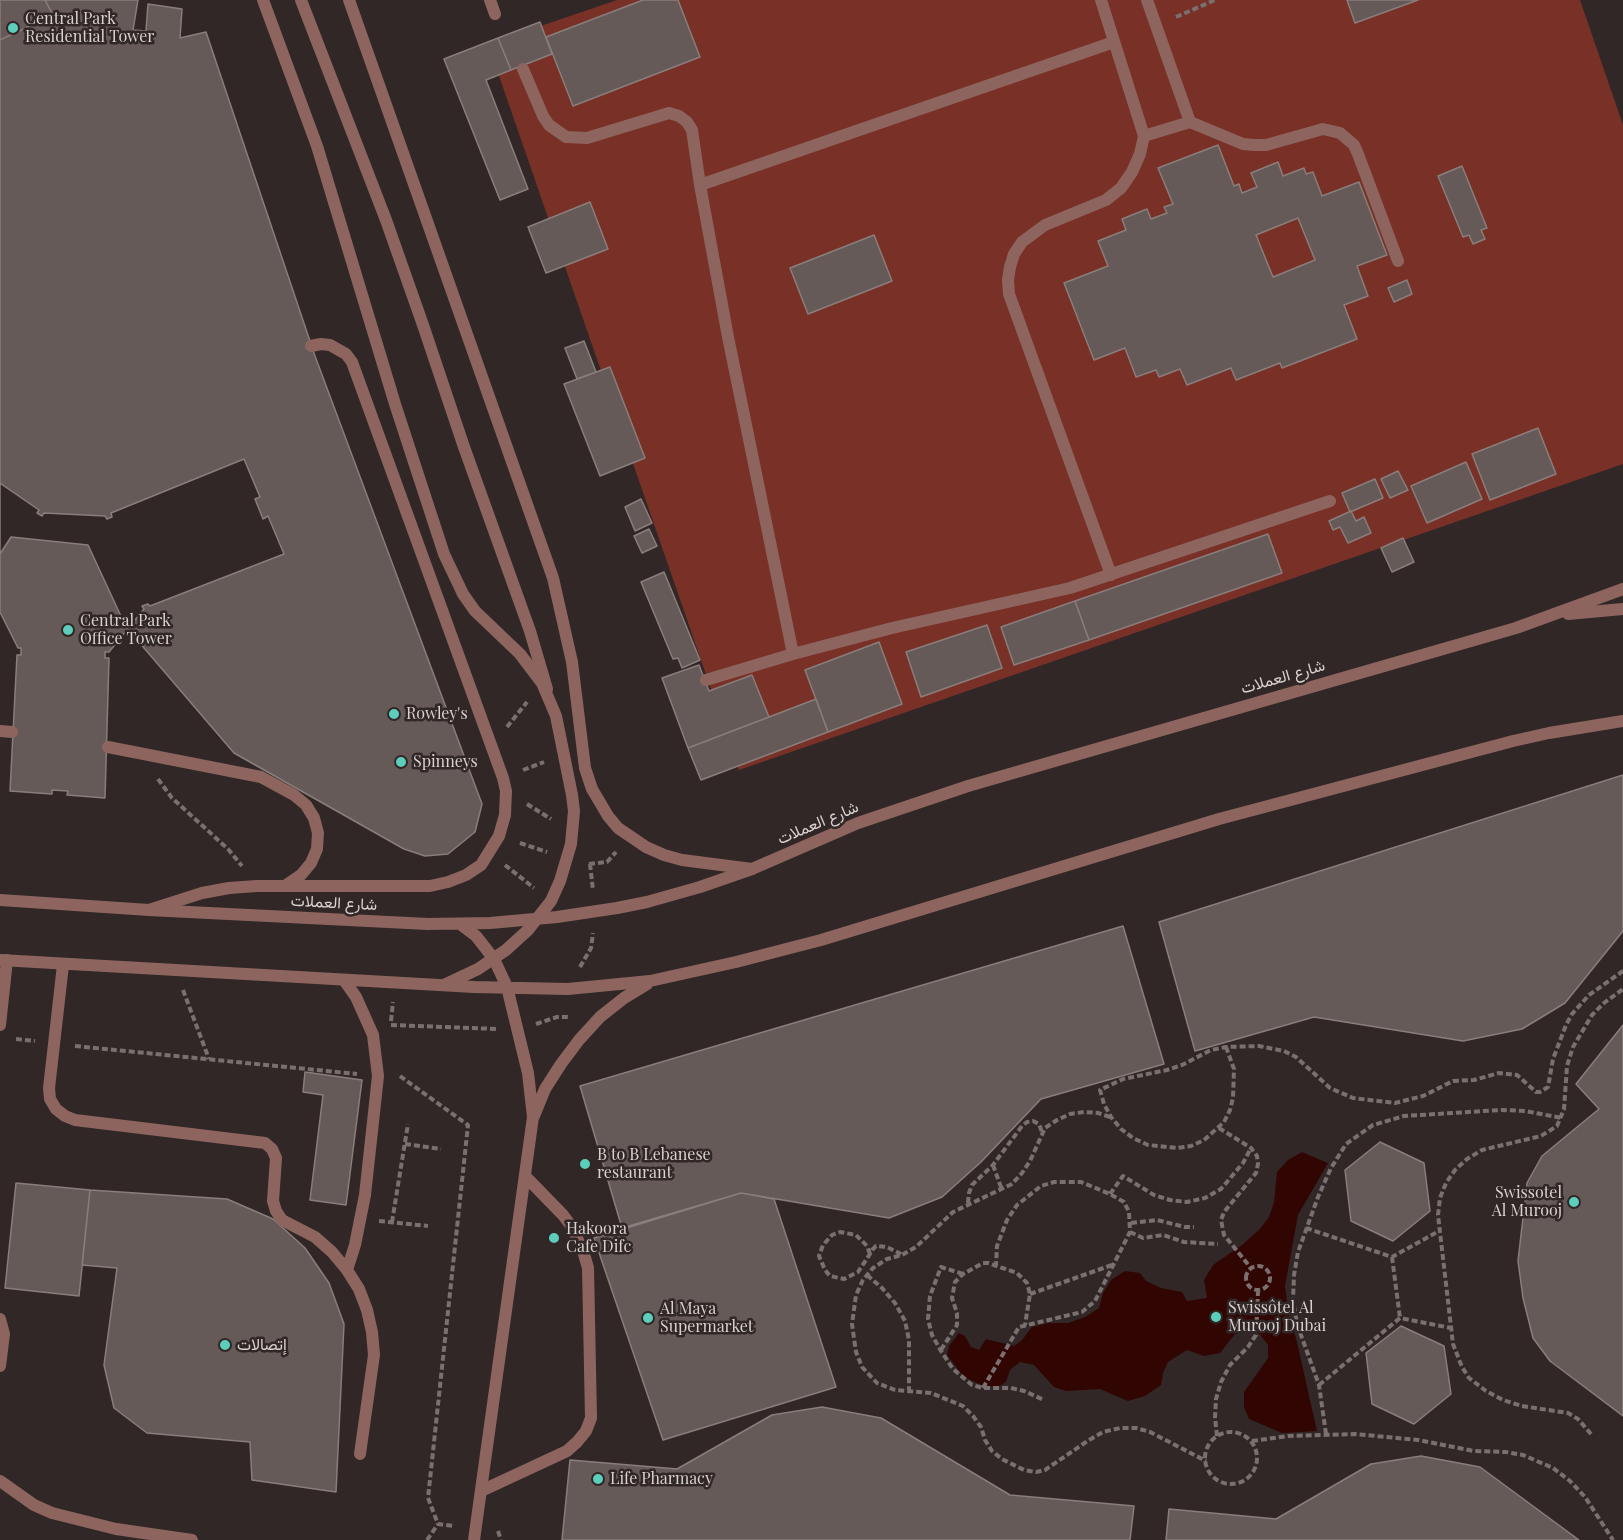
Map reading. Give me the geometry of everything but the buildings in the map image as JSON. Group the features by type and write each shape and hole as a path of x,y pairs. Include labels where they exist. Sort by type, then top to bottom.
{"street":[{"path":"263,0 317,146 395,405 444,554 458,584 475,611 520,654 542,682 550,699"},
{"path":"301,0 386,220 530,631 556,716 572,795 573,833 568,859 551,901 518,940 494,959 462,978 444,985"},
{"path":"349,0 553,578 572,662 585,768 592,789 618,828 646,847 682,860 752,869"},
{"path":"490,0 495,14"},
{"path":"1101,0 1144,136 1140,154 1121,188 1106,200 1045,225 1022,242 1014,254 1008,280 1009,294 1111,574"},
{"path":"1147,0 1190,122"},
{"path":"700,185 1114,42"},
{"path":"523,69 549,126 566,137 587,138 659,115 669,114 679,116 692,130 728,337 793,654"},
{"path":"1144,136 1190,122 1243,144 1254,145 1266,145 1323,129 1341,133 1348,138 1358,154 1398,261"},
{"path":"149,910 202,893 257,886 430,886 466,875 481,865 490,854 499,836 505,815 506,791 503,778 352,362 346,354 330,345 311,346"},
{"path":"706,680 793,654 975,608 1028,599 1111,574 1330,501"},
{"name":"شارع العملات","path":"0,900 396,923 460,924 538,919 595,912 647,902 700,887 752,869 858,823 968,786 1506,631 1623,589"},
{"path":"1557,614 1585,614 1623,609"},
{"path":"1586,726 1623,714"},
{"path":"0,1025 3,960 394,983 568,990 650,981 821,940 1219,819 1513,741 1623,721"},
{"path":"108,747 261,777 278,784 306,805 314,818 318,833 317,849 311,863 301,875 285,886"},
{"path":"572,795 592,789"},
{"path":"460,924 476,936 494,959 507,987 528,1073 533,1117 474,1537"},
{"path":"63,965 49,1088 50,1099 56,1109 75,1120 265,1143 272,1149 276,1158 273,1201 276,1211 282,1220 315,1237 332,1252 359,1289 367,1310 374,1355 360,1454"},
{"path":"344,980 361,1006 373,1035 378,1076 361,1219 347,1270"},
{"path":"533,1117 545,1089 579,1040 600,1017 650,981"},
{"path":"481,1491 567,1450 582,1437 591,1418 588,1268 585,1254 563,1215 525,1176"},
{"path":"0,1319 4,1334 0,1366"},
{"path":"0,1481 34,1505 52,1513 116,1529 192,1540"}],"path":[{"path":"1156,25 1215,0"},
{"path":"492,748 542,682"},
{"path":"139,752 172,798 228,849 257,886"},
{"path":"503,778 564,754"},
{"path":"506,791 573,833"},
{"path":"490,854 551,901"},
{"path":"557,1017 568,990 591,948 595,912 590,864"},
{"path":"175,970 209,1059"},
{"path":"1226,1047 1234,1068 1235,1083 1230,1110 1219,1128 1204,1140 1191,1146 1163,1148 1148,1145 1133,1138 1111,1118 1100,1090 1123,1079 1167,1070 1204,1053 1226,1047 1259,1046 1284,1051 1311,1068 1330,1088 1353,1098 1395,1103 1423,1096 1453,1082 1474,1080 1499,1073 1517,1076 1536,1092 1540,1092 1548,1087 1553,1059 1572,1014 1589,995 1623,971"},
{"path":"390,1036 394,983"},
{"path":"1591,1434 1578,1419 1568,1413 1522,1406 1503,1400 1476,1385 1462,1367 1456,1356 1451,1328 1438,1215 1440,1198 1451,1177 1467,1159 1482,1150 1541,1136 1557,1126 1562,1118 1567,1066 1573,1047 1592,1015 1623,989"},
{"path":"391,1025 519,1030 557,1017 600,1017"},
{"path":"11,1039 378,1076"},
{"path":"397,1074 468,1125 428,1498 438,1524 474,1537 498,1528 501,1540"},
{"path":"1326,1434 1318,1385 1297,1324 1293,1300 1294,1275 1298,1252 1306,1228 1331,1168 1346,1144 1373,1125 1404,1116 1501,1110 1525,1111 1562,1118"},
{"path":"1111,1118 1098,1113 1070,1114 1045,1128 1022,1173 1011,1184 953,1212 941,1221 924,1240 902,1255 887,1259 873,1268 856,1295 853,1311 853,1337 856,1352 862,1367 877,1383 895,1390 931,1393 963,1406 977,1421 992,1451 1012,1465 1030,1472 1045,1470 1089,1440 1104,1432 1120,1428 1136,1428 1150,1432 1206,1461"},
{"path":"968,1203 972,1185 993,1165 1027,1122 1033,1121 1039,1124 1042,1130 1041,1136"},
{"path":"392,1222 408,1124"},
{"path":"1219,1128 1251,1148 1257,1156 1256,1173 1224,1212 1221,1220 1224,1235 1251,1268"},
{"path":"405,1144 441,1149"},
{"path":"1110,1194 1123,1176 1154,1195 1170,1200 1187,1202 1205,1198 1221,1189 1243,1163 1251,1148"},
{"path":"993,1165 1002,1190"},
{"path":"984,1388 1019,1327 1082,1312 1095,1300 1130,1232 1129,1212 1124,1202 1081,1182 1054,1182 1041,1186 1017,1205 1007,1220 997,1246 996,1265"},
{"path":"361,1219 428,1226"},
{"path":"1131,1223 1157,1220 1194,1227"},
{"path":"1306,1228 1392,1257 1439,1231"},
{"path":"870,1254 867,1246 856,1235 840,1232 832,1235 823,1245 819,1256 830,1276 844,1279 858,1272 870,1254 872,1250 882,1245 902,1255"},
{"path":"1130,1232 1143,1238 1163,1235 1184,1242 1218,1244"},
{"path":"1392,1257 1400,1318"},
{"path":"941,1351 957,1325 957,1313 952,1293 955,1282 963,1274 983,1263 996,1265 1023,1277 1030,1294 1025,1324"},
{"path":"1030,1294 1113,1265"},
{"path":"1262,1266 1270,1272 1271,1278 1267,1287 1258,1291 1247,1284 1246,1275 1251,1268 1262,1266"},
{"path":"963,1274 941,1267 930,1296 928,1319 932,1335 941,1351 961,1378 972,1385 984,1388 1011,1388 1044,1400"},
{"path":"867,1275 895,1304 904,1322 909,1340 909,1390"},
{"path":"1217,1436 1216,1399 1221,1382 1230,1365 1248,1347 1256,1335 1258,1291"},
{"path":"1318,1385 1400,1318"},
{"path":"1400,1318 1451,1328"},
{"path":"1226,1432 1235,1432 1245,1435 1252,1441 1257,1460 1249,1477 1232,1484 1222,1482 1208,1470 1206,1451 1210,1442 1217,1436 1226,1432"},
{"path":"1252,1441 1326,1434 1418,1440 1474,1451 1506,1452 1538,1460 1570,1481 1585,1497 1613,1540"},
{"path":"427,1540 438,1524"}],"shaded area":[{"path":"617,0 1580,0 1623,125 1623,464 739,770 488,44"},
{"path":"1302,1152 1328,1163 1298,1215 1285,1286 1290,1322 1296,1338 1317,1431 1282,1433 1249,1419 1244,1407 1244,1392 1268,1358 1268,1345 1259,1333 1248,1330 1235,1334 1220,1353 1204,1356 1187,1350 1168,1362 1161,1385 1145,1396 1128,1401 1100,1389 1066,1391 1054,1387 1034,1365 1020,1362 1010,1370 1006,1382 998,1387 982,1385 964,1377 947,1355 949,1346 959,1333 965,1336 971,1347 979,1350 986,1339 1014,1346 1032,1327 1049,1323 1068,1323 1085,1317 1099,1308 1103,1293 1111,1280 1125,1271 1140,1273 1146,1281 1161,1288 1182,1292 1187,1301 1207,1298 1204,1280 1213,1265 1259,1230 1269,1217 1274,1202 1277,1172 1288,1160"}],"place":[{"name":"Central Park Residential Tower","path":"13,28"},
{"name":"Central Park Office Tower","path":"68,630"},
{"name":"Rowley's","path":"394,714"},
{"name":"Spinneys","path":"401,762"},
{"name":"B to B Lebanese restaurant","path":"585,1164"},
{"name":"Swissotel Al Murooj","path":"1574,1202"},
{"name":"Hakoora Cafe Difc","path":"554,1238"},
{"name":"Swissôtel Al Murooj Dubai","path":"1216,1317"},
{"name":"Al Maya Supermarket","path":"648,1318"},
{"name":"إتصالات","path":"225,1345"},
{"name":"Life Pharmacy","path":"598,1479"}]}
